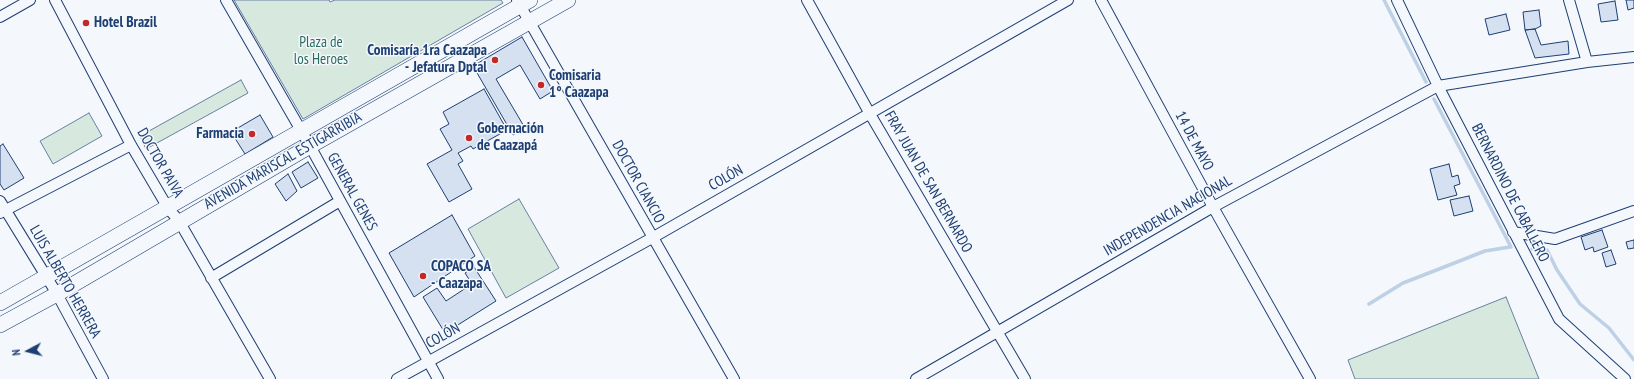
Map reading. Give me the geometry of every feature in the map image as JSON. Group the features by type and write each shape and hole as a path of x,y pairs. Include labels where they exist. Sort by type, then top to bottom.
{"main road":[{"name":"AVENIDA MARISCAL ESTIGARRIBIA","path":"0,325 310,146 568,0"},
{"name":"AVENIDA MARISCAL ESTIGARRIBIA","path":"0,303 168,208 300,130 523,2"}],"street":[{"path":"0,17 30,0"},
{"name":"DOCTOR PAIVA","path":"56,0 131,145 168,208 179,221 270,379"},
{"name":"GENERAL GENES","path":"226,0 310,146 438,379"},
{"name":"FRAY JUAN DE SAN BERNARDO","path":"807,0 870,114 999,332 1025,379"},
{"name":"COLÓN","path":"397,379 652,238 1068,0"},
{"name":"14 DE MAYO","path":"1101,0 1213,207 1310,379"},
{"name":"BERNARDINO DE CABALLERO","path":"1397,0 1438,86 1559,319 1625,379"},
{"path":"1569,0 1587,62"},
{"name":"DOCTOR CIANCIO","path":"523,2 530,21 652,238 734,379"},
{"name":"INDEPENDENCIA NACIONAL","path":"916,379 1213,207 1438,86 1587,62 1634,57"},
{"path":"2,208 131,145"},
{"path":"211,278 340,201"},
{"name":"LUIS ALBERTO HERRERA","path":"2,208 56,294 103,379"},
{"path":"1513,232 1555,239 1634,211"}],"green space":[{"name":"Plaza de los Heroes","path":"234,0 329,0 330,2 335,0 501,0 503,3 303,119"},
{"path":"241,80 248,93 146,149 140,136"},
{"path":"89,113 102,136 53,164 40,141"},
{"path":"519,199 559,268 506,298 468,229"},
{"path":"1506,297 1539,379 1355,379 1348,360"}],"building":[{"path":"1626,0 1634,0 1634,8 1628,10"},
{"path":"1615,1 1618,20 1601,22 1598,4"},
{"path":"1539,10 1541,26 1535,29 1525,30 1523,12"},
{"path":"1506,14 1510,30 1489,35 1485,19"},
{"path":"1535,29 1541,45 1568,41 1569,54 1535,58 1525,30"},
{"name":"Comisaria 1° Caazapa","path":"522,37 553,91 540,99 520,65 496,79 525,128 513,135 473,66"},
{"name":"Gobernación de Caazapá","path":"484,89 507,130 473,149 471,146 458,153 463,161 458,164 472,189 449,202 427,164 452,150 440,129 449,124 443,112"},
{"name":"Farmacia","path":"260,115 273,137 245,154 231,132"},
{"path":"3,144 24,178 4,190 0,184 0,146"},
{"path":"308,162 318,178 301,188 292,172"},
{"path":"1449,164 1452,177 1458,175 1460,184 1454,186 1457,195 1438,200 1430,169"},
{"path":"288,174 297,191 286,201 275,184"},
{"path":"1469,196 1473,211 1454,216 1450,200"},
{"name":"COPACO SA - Caazapa","path":"452,215 475,256 414,297 389,253"},
{"path":"1602,230 1608,247 1594,252 1593,247 1585,250 1581,237"},
{"path":"1634,240 1634,248 1628,249 1626,242"},
{"path":"1611,250 1616,264 1606,267 1602,253"},
{"path":"474,267 496,301 445,333 423,297 437,288 446,301 472,284 465,273"}],"waterway":[{"path":"1384,0 1426,82"},
{"path":"1434,99 1511,247"},
{"path":"1369,304 1403,283 1485,251 1510,247"},
{"path":"1532,249 1547,250 1557,270 1580,304 1609,328 1634,360"}],"place":[{"name":"Hotel Brazil","path":"86,23"},
{"name":"Comisaría 1ra Caazapa - Jefatura Dptal","path":"495,60"},
{"name":"Comisaria 1° Caazapa","path":"541,85"},
{"name":"Farmacia","path":"252,134"},
{"name":"Gobernación de Caazapá","path":"469,138"},
{"name":"COPACO SA - Caazapa","path":"423,276"}]}
